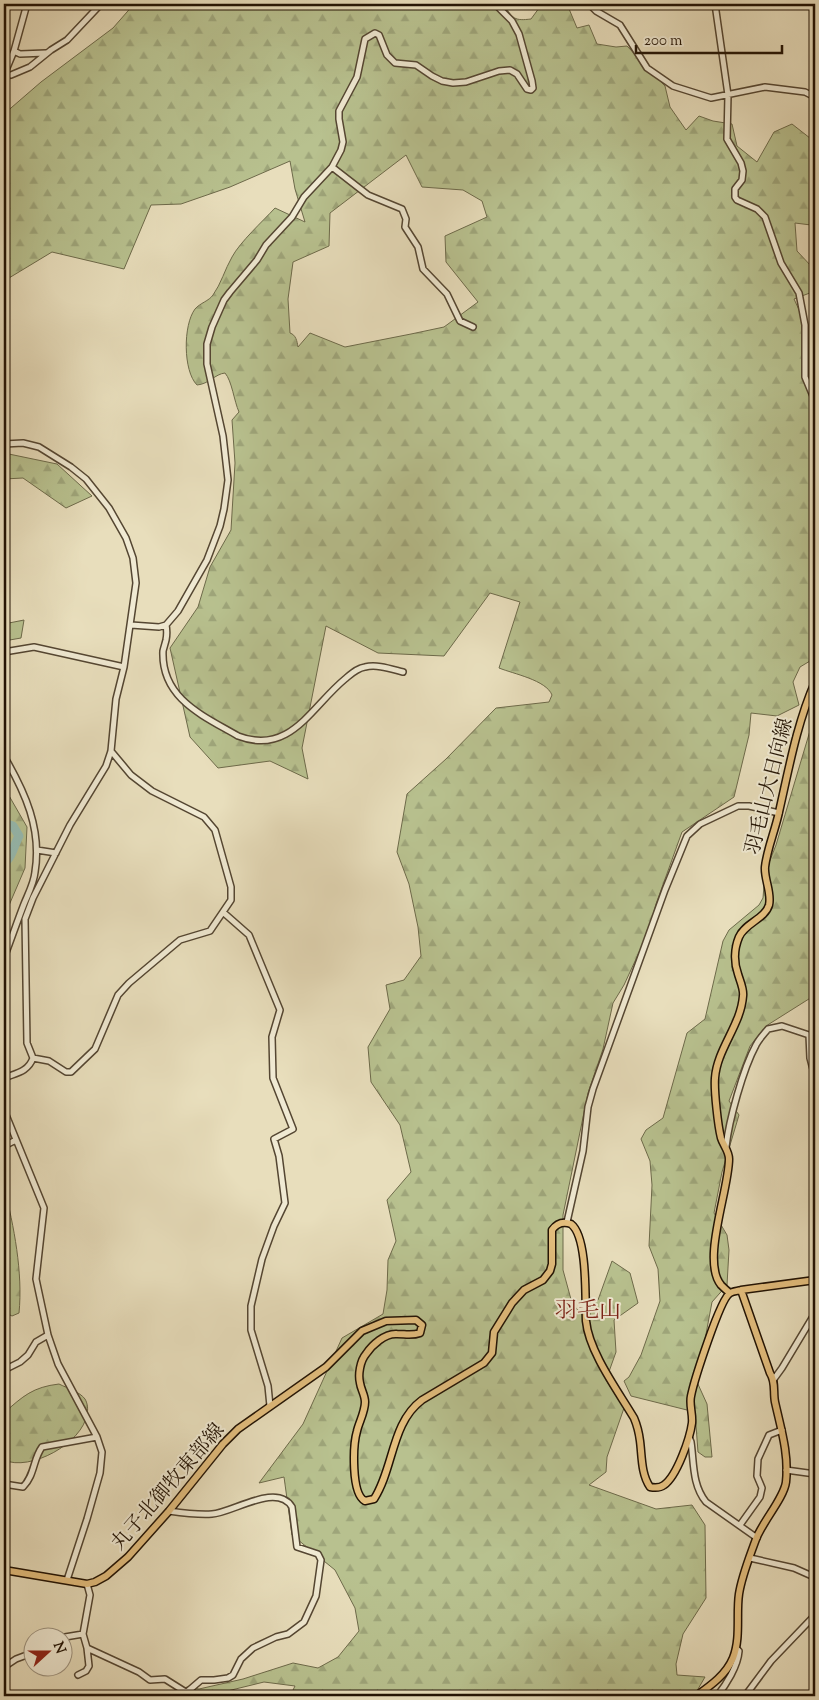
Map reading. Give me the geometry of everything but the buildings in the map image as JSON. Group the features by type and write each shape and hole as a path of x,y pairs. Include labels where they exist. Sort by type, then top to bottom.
{"main road":[{"name":"羽毛山大日向線","path":"730,1293 720,1285 714,1262 716,1228 728,1171 729,1157 720,1130 715,1077 722,1052 735,1027 742,1006 744,993 735,965 735,954 739,937 746,927 766,912 769,904 764,870 797,733 815,682"},
{"name":"丸子北御牧東部線","path":"87,1584 95,1582 118,1566 169,1511 230,1436 326,1367 356,1336 368,1328 386,1321 416,1320 420,1323 422,1329 420,1333 386,1336 368,1352 362,1361 359,1382 365,1401 354,1442 356,1486 362,1500 374,1499 383,1480 404,1419 422,1400 484,1363 492,1353 494,1332 512,1303 524,1290 543,1280 550,1271 552,1264 552,1230 558,1223 567,1222"},
{"path":"567,1222 575,1226 580,1240 586,1286 586,1322 589,1338 593,1350 634,1418 640,1441 645,1478 650,1487 658,1488 672,1477 689,1437 692,1421 690,1403 693,1387 721,1305 730,1293 815,1280"},
{"path":"696,1696 724,1672 733,1659 736,1648 739,1594 757,1538 764,1522 783,1492 786,1483 786,1452 774,1400 774,1379 770,1373 741,1290"},
{"path":"4,1570 87,1584"}],"street":[{"path":"4,75 14,51 27,4"},
{"path":"11,75 30,67 67,40 101,4"},
{"path":"131,625 159,627 166,625 178,611 200,574 220,526 228,480 223,436 207,364 207,344 212,327 224,300 230,292 257,260 266,245 292,217 304,197 332,167 341,150 342,142 338,119 339,111 357,77 365,39 375,33 380,35 387,55 395,63 416,65 442,81 453,83 466,82 499,71 510,70 517,74 527,90 531,90 533,88 532,82 519,34 512,21 495,4"},
{"path":"589,4 596,11 620,25 647,68 673,86 711,98 765,87 805,92 815,98"},
{"path":"715,4 728,95 726,140 741,163 743,171 742,180 735,189 735,197 737,200 757,209 765,217 781,264 799,293 805,325 805,378 815,401"},
{"path":"14,51 20,54 47,53"},
{"path":"332,167 368,195 402,209 406,220 405,228 418,247 423,269 447,294 460,321 473,327"},
{"path":"4,444 23,443 39,447 86,479 98,493 126,538 133,558 136,583 124,667 116,699 111,752 106,766 77,812 56,853 33,898 25,920 27,1043 33,1058"},
{"path":"166,625 167,638 163,651 168,678 174,691 191,708 238,736 247,739 264,742 273,740 292,730 356,670 370,666 403,672"},
{"path":"4,652 34,647 124,667"},
{"path":"33,1058 48,1062 66,1072 70,1072 95,1049 118,995 128,983 180,940 210,931 231,900 231,887 215,830 209,822 204,817 152,791 131,775 111,752"},
{"path":"4,756 29,807 36,835 37,850 35,873 4,958"},
{"path":"567,1222 583,1151 588,1107 593,1089 635,976 664,890 687,836 700,824 738,806 749,806 779,813"},
{"path":"37,850 56,853"},
{"path":"224,913 249,935 280,1010 272,1037 273,1078 293,1129 274,1139 284,1203 262,1259 251,1306 251,1330 266,1378 270,1406"},
{"path":"726,1147 727,1136 743,1078 756,1044 768,1029 782,1026 815,1037"},
{"path":"809,1035 810,1058 815,1076"},
{"path":"4,1078 27,1068 33,1058"},
{"path":"4,1110 44,1208 36,1279 48,1335 58,1364 97,1437 102,1452 100,1473 67,1580"},
{"path":"4,1146 16,1140"},
{"path":"815,1140 815,1169"},
{"path":"774,1379 815,1313"},
{"path":"4,1370 20,1362 28,1355 36,1342 48,1335"},
{"path":"740,1525 760,1497 762,1488 757,1476 758,1459 770,1435 782,1430"},
{"path":"4,1484 23,1487 29,1482 38,1452 42,1447 97,1437"},
{"path":"689,1437 696,1485 700,1495 706,1502 757,1538"},
{"path":"786,1470 815,1474"},
{"path":"169,1511 212,1514 268,1497 283,1499 292,1506 297,1547 318,1554 321,1560 316,1596 304,1622 288,1634 276,1637 253,1648 241,1659 233,1675 228,1678 201,1680 187,1692"},
{"path":"750,1558 794,1568 812,1576"},
{"path":"78,1675 86,1671 89,1666 83,1634 90,1595 87,1584"},
{"path":"745,1696 772,1661 815,1615"},
{"path":"72,1636 83,1634"},
{"path":"87,1648 138,1672 150,1680 165,1679 192,1696"},
{"path":"717,1696 724,1688 739,1657 739,1651 736,1648"},
{"path":"4,1667 22,1656"}],"green space":[{"path":"134,4 504,4 514,18 521,20 531,19 542,4 567,4 577,28 589,25 597,44 616,47 627,46 665,86 670,107 686,130 699,116 713,121 732,124 737,146 757,162 774,132 792,124 815,142 815,224 795,223 797,251 812,267 815,267 815,291 794,299 814,342 815,658 800,667 793,682 799,705 777,716 751,713 749,735 734,797 682,832 656,904 648,933 624,985 613,1003 603,1049 588,1093 563,1215 563,1270 572,1303 581,1314 598,1300 612,1261 630,1273 638,1303 614,1320 616,1352 606,1380 624,1408 607,1457 606,1472 589,1485 656,1509 692,1505 705,1525 706,1598 683,1634 676,1664 677,1675 705,1677 694,1696 278,1696 292,1692 295,1686 264,1682 207,1696 121,1696 147,1693 171,1694 187,1687 199,1689 243,1679 293,1663 318,1668 338,1657 359,1631 355,1608 335,1570 292,1535 284,1477 259,1483 303,1424 342,1338 383,1314 387,1290 388,1260 396,1241 387,1200 411,1172 400,1125 371,1082 368,1047 390,1009 386,985 404,980 421,956 418,927 409,884 397,852 407,794 446,759 496,708 549,702 552,695 549,690 537,681 499,668 520,602 490,593 444,656 378,653 326,626 302,748 308,779 270,761 218,768 190,737 170,648 198,607 210,567 231,530 235,463 232,420 239,412 225,373 197,385 192,378 186,348 188,326 195,309 216,291 236,251 275,208 305,222 295,189 290,161 230,187 181,204 151,205 124,269 52,252 4,281 4,114 41,82 113,28","holes":["406,155 422,187 463,190 482,201 487,217 445,236 446,262 478,302 444,327 345,347 310,333 298,347 297,340 290,333 288,299 293,262 329,246 330,213"]},
{"path":"4,453 57,464 92,496 66,508 23,478 4,479"},
{"path":"24,620 21,638 4,641 4,624"},
{"path":"815,714 815,1028 811,1027 812,997 766,1026 750,1046 729,1101 739,1115 722,1172 714,1213 727,1235 729,1250 727,1285 712,1302 697,1382 707,1404 712,1457 705,1457 698,1452 695,1412 631,1396 624,1381 629,1377 641,1355 660,1301 658,1269 649,1246 652,1185 650,1161 641,1139 646,1130 663,1118 687,1033 705,1019 723,941 729,930 759,905 763,898 765,873 776,845"},
{"path":"4,787 27,827 25,868 4,917"},
{"path":"4,1187 14,1233 20,1282 19,1313 12,1316 4,1312"},
{"path":"59,1384 80,1394 87,1403 87,1414 83,1425 76,1435 54,1452 41,1458 15,1463 4,1460 4,1413 29,1393 42,1387"}],"waterway":[{"path":"4,823 13,826 19,836 11,855 4,863"},
{"path":"4,988 4,1001"}],"tunnel":[{"path":"4,81 11,75"}],"district":[{"name":"羽毛山","path":"588,1309"}]}
